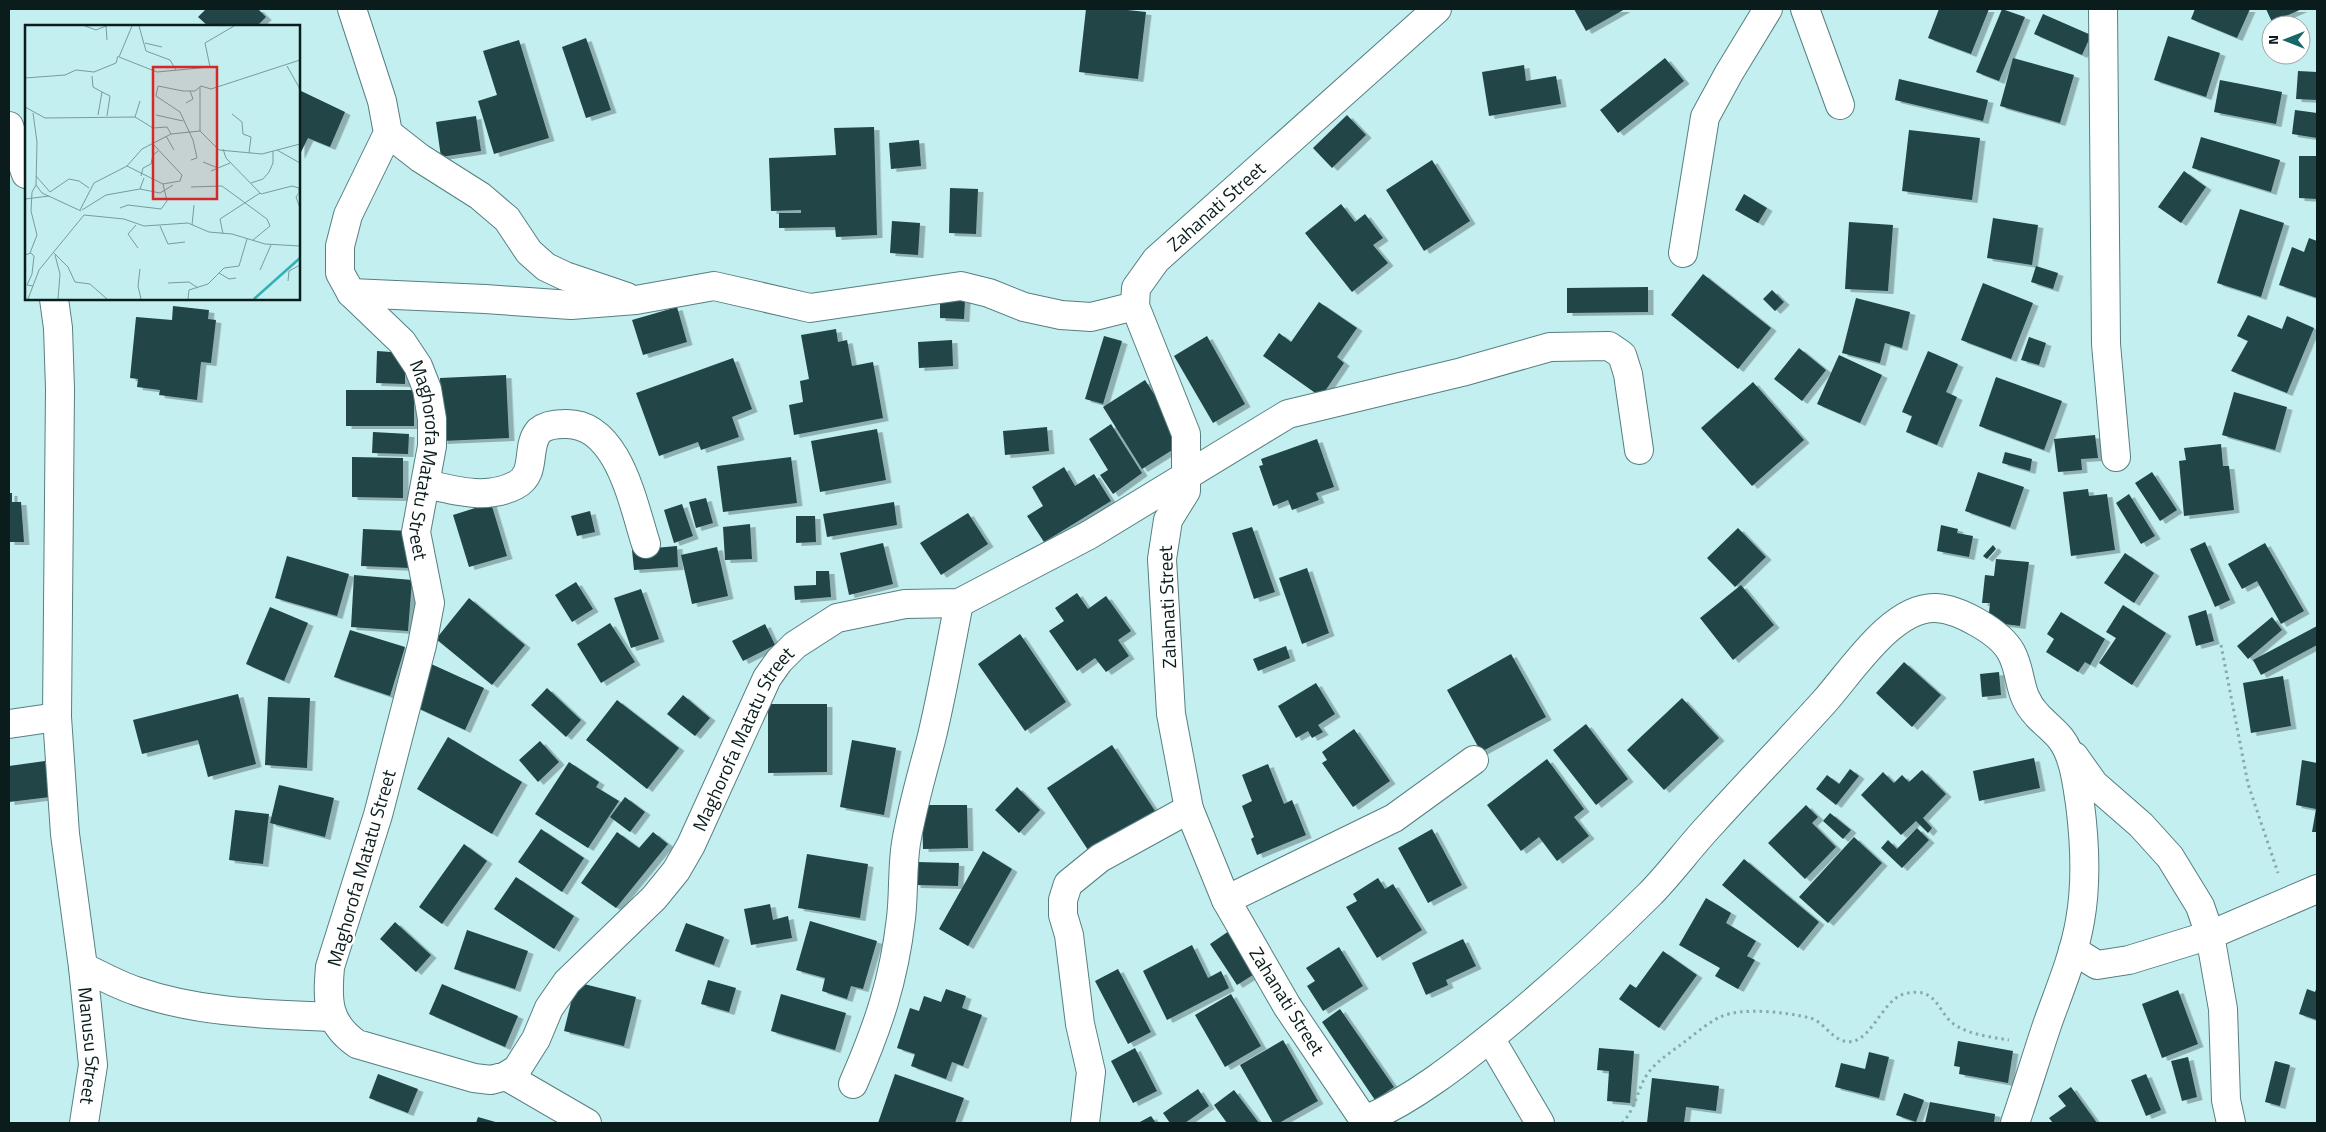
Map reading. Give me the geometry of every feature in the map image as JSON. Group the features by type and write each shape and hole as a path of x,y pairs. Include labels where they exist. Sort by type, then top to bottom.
{"street":[{"path":"352,9 382,101 388,133 420,158 480,196 507,219 529,252 546,267 565,276 636,300"},
{"name":"Zahanati Street","path":"1365,1122 1287,1006 1226,900 1190,809 1171,714 1162,559 1168,520 1186,490 1186,434 1135,306 1136,288 1156,260 1437,9"},
{"path":"1683,253 1705,117 1768,9"},
{"path":"1805,9 1840,105"},
{"path":"2103,9 2106,344 2116,457"},
{"path":"9,126 25,171"},
{"name":"Maghorofa Matatu Street","path":"388,133 348,214 340,246 340,272 351,294 402,342 418,366 427,388 432,419 432,446 416,532 430,603 422,645 378,815 330,967 328,993 332,1017 343,1034 358,1044 474,1078 491,1080 506,1076 517,1069 524,1061 549,1008 567,982 654,898 676,871 691,845 767,678 779,661 795,645 837,618 905,604 959,603 1089,535 1288,414 1462,372 1550,347 1609,346 1622,355 1628,374 1638,450"},
{"path":"351,294 485,299 544,305 598,304 636,300 714,286 810,308 961,286 989,293 1024,307 1061,316 1091,316 1135,306"},
{"name":"Manusu Street","path":"54,300 58,328 60,389 57,717 65,834 83,967 93,1065 84,1123"},
{"path":"426,484 479,494 498,492 516,485 527,476 534,441 540,430 552,424 573,423 591,430 604,439 612,451 646,544"},
{"path":"853,1084 875,1033 890,984 901,917 902,878 906,842 916,793 931,739 959,603"},
{"path":"1365,1122 1384,1112 1443,1073 1490,1038 1554,985 1651,893 1879,638 1910,614 1921,609 1938,608 1958,612 1992,633 2010,650 2016,663 2022,693 2033,712 2063,741 2094,784 2141,824 2170,857 2200,906 2210,935 2223,1009 2226,1100 2231,1123"},
{"path":"9,724 57,717"},
{"path":"2015,1123 2080,922 2085,878 2084,832 2073,766 2063,741"},
{"path":"1226,900 1394,818 1474,760"},
{"path":"1085,1123 1091,1072 1080,1024 1069,935 1063,915 1065,892 1068,884 1100,858 1190,809"},
{"path":"2072,950 2097,965 2113,964 2210,935 2317,889"},
{"path":"83,967 134,990 186,1005 246,1014 332,1017"},
{"path":"1490,1038 1540,1123"},
{"path":"506,1076 587,1123"}],"path":[{"path":"2221,645 2248,784 2288,902"},
{"path":"1622,1123 1628,1117 1647,1076 1662,1058 1719,1017 1736,1012 1785,1013 1813,1018 1844,1041 1855,1041 1863,1037 1894,1000 1904,994 1923,994 1932,998 1953,1024 1970,1033 2040,1046"}],"building":[{"path":"206,9 258,9 266,17 258,25 207,25 198,17"},
{"path":"1086,9 1118,9 1146,12 1138,79 1079,72"},
{"path":"1574,9 1625,9 1586,31"},
{"path":"1939,9 1989,9 1971,54 1928,38"},
{"path":"2002,9 2025,17 1999,81 1976,72"},
{"path":"2195,9 2250,9 2237,38 2191,19"},
{"path":"2266,9 2302,9 2288,15 2269,15"},
{"path":"2043,14 2091,35 2082,55 2034,34"},
{"path":"2168,36 2220,53 2206,97 2154,80"},
{"path":"586,38 611,110 586,118 562,47"},
{"path":"519,40 549,138 494,154 478,101 497,95 483,51"},
{"path":"1665,58 1684,81 1618,133 1600,110"},
{"path":"2013,58 2074,75 2060,123 2000,106"},
{"path":"1524,65 1526,81 1556,76 1561,104 1489,116 1482,72"},
{"path":"2298,71 2317,72 2317,100 2296,99"},
{"path":"1899,79 1988,100 1983,121 1895,100"},
{"path":"2220,80 2282,92 2276,124 2214,112"},
{"path":"300,90 345,112 330,147 308,138 300,154"},
{"path":"2295,110 2317,113 2317,138 2292,134"},
{"path":"1347,115 1366,135 1332,168 1313,148"},
{"path":"476,116 481,151 441,157 436,122"},
{"path":"874,127 877,235 836,237 835,227 779,228 779,213 801,213 801,210 771,211 769,158 836,155 834,128"},
{"path":"1909,130 1980,138 1972,200 1902,191"},
{"path":"2201,137 2280,160 2271,192 2192,168"},
{"path":"919,140 921,166 891,169 889,143"},
{"path":"2299,156 2317,156 2317,199 2299,198"},
{"path":"1432,160 1470,221 1424,251 1386,190"},
{"path":"2184,171 2206,187 2181,223 2158,207"},
{"path":"950,188 978,189 976,234 949,233"},
{"path":"1744,194 1767,208 1758,223 1735,210"},
{"path":"1341,204 1355,222 1365,214 1383,238 1373,245 1388,263 1352,292 1305,233"},
{"path":"2240,209 2284,223 2261,297 2217,283"},
{"path":"1993,218 2038,225 2032,265 1987,258"},
{"path":"892,221 920,223 918,255 890,253"},
{"path":"1849,222 1893,225 1888,291 1845,289"},
{"path":"2309,238 2317,241 2317,298 2279,285 2292,247 2304,252"},
{"path":"2036,266 2058,273 2053,289 2031,282"},
{"path":"1703,274 1771,328 1738,369 1671,315"},
{"path":"1983,283 2033,303 2011,359 1961,340"},
{"path":"1648,287 1648,312 1567,313 1567,288"},
{"path":"1772,290 1784,302 1775,311 1763,299"},
{"path":"1856,298 1910,312 1902,348 1885,343 1880,363 1842,353"},
{"path":"940,299 965,300 964,319 940,318"},
{"path":"1319,302 1357,328 1337,357 1344,363 1321,397 1263,356 1279,333 1291,342"},
{"path":"173,306 209,310 208,319 216,320 211,363 201,362 197,400 159,395 160,390 137,387 138,379 130,378 136,317 172,320"},
{"path":"677,307 687,342 643,355 632,320"},
{"path":"2248,315 2282,329 2287,316 2314,328 2287,393 2231,371 2248,341 2237,336"},
{"path":"836,329 838,342 847,340 852,366 873,362 883,418 794,435 789,405 803,402 800,381 809,379 801,335"},
{"path":"1104,336 1122,341 1103,404 1085,399"},
{"path":"1207,336 1245,404 1213,423 1174,356"},
{"path":"2029,337 2046,343 2039,365 2021,360"},
{"path":"952,340 953,366 919,368 918,342"},
{"path":"1799,348 1826,370 1802,401 1774,379"},
{"path":"377,351 405,353 405,384 376,383"},
{"path":"1928,351 1958,364 1946,392 1957,397 1937,445 1906,432 1912,416 1902,412"},
{"path":"1839,355 1882,375 1860,423 1817,404"},
{"path":"733,358 752,409 732,417 739,437 701,450 698,442 659,456 636,393"},
{"path":"506,375 509,438 442,441 440,378"},
{"path":"1996,377 2062,401 2044,450 1979,426"},
{"path":"1145,380 1185,442 1142,469 1103,407"},
{"path":"1753,382 1804,440 1752,486 1701,428"},
{"path":"346,390 414,390 414,426 346,426"},
{"path":"2234,392 2287,407 2275,450 2222,435"},
{"path":"1111,424 1142,473 1113,494 1100,475 1108,470 1089,439"},
{"path":"1047,427 1049,451 1005,455 1003,431"},
{"path":"877,429 886,480 820,492 811,441"},
{"path":"373,432 409,434 408,454 372,453"},
{"path":"2095,435 2098,458 2081,459 2082,470 2058,472 2054,439"},
{"path":"1317,439 1334,487 1316,493 1319,500 1292,510 1288,500 1273,506 1259,466 1263,465 1261,459"},
{"path":"2221,444 2223,466 2229,466 2234,510 2184,516 2179,461 2186,460 2184,448"},
{"path":"2005,452 2032,459 2030,471 2002,463"},
{"path":"352,457 403,458 403,498 352,497"},
{"path":"791,457 797,503 723,512 717,466"},
{"path":"1064,467 1075,486 1094,474 1111,501 1044,542 1027,516 1043,506 1032,487"},
{"path":"1978,472 2024,487 2010,527 1965,511"},
{"path":"2152,472 2177,510 2160,521 2135,483"},
{"path":"2088,489 2089,496 2107,494 2115,550 2071,556 2063,492"},
{"path":"9,493 12,493 12,502 21,502 24,542 9,542"},
{"path":"2129,494 2155,536 2141,544 2116,503"},
{"path":"706,498 713,523 696,528 689,502"},
{"path":"894,502 897,525 827,537 823,514"},
{"path":"491,503 507,556 469,567 453,515"},
{"path":"682,504 693,536 674,543 664,510"},
{"path":"590,511 595,532 577,536 571,516"},
{"path":"968,513 988,544 941,575 920,543"},
{"path":"796,516 815,516 816,542 796,543"},
{"path":"750,524 752,559 725,560 723,527"},
{"path":"1941,525 1958,529 1957,533 1973,536 1969,557 1937,551"},
{"path":"1252,527 1275,592 1254,599 1232,533"},
{"path":"1738,528 1766,557 1735,587 1707,558"},
{"path":"363,529 412,531 410,568 361,566"},
{"path":"2205,542 2230,600 2215,607 2190,549"},
{"path":"883,543 893,584 849,595 840,553"},
{"path":"2265,543 2304,611 2281,624 2257,581 2242,589 2228,564"},
{"path":"1993,545 1996,549 1987,559 1983,556"},
{"path":"677,546 678,567 634,570 632,550"},
{"path":"717,547 728,596 692,604 681,555"},
{"path":"2125,553 2154,573 2134,603 2104,583"},
{"path":"287,556 349,574 337,616 275,598"},
{"path":"1996,559 2029,562 2020,626 1988,622 1990,603 1982,603 1985,575 1994,576"},
{"path":"1307,568 1329,633 1302,644 1279,578"},
{"path":"816,571 829,571 831,597 795,600 794,586 816,585"},
{"path":"354,575 412,580 408,631 351,627"},
{"path":"576,582 593,609 572,622 555,595"},
{"path":"1741,585 1774,625 1733,660 1700,618"},
{"path":"641,589 659,639 631,648 614,598"},
{"path":"1077,593 1088,609 1106,596 1131,631 1118,640 1129,656 1106,672 1095,658 1077,671 1049,631 1064,621 1055,608"},
{"path":"469,598 525,645 492,685 436,639"},
{"path":"2123,605 2166,633 2132,685 2099,663 2116,638 2106,632"},
{"path":"270,607 308,623 284,681 246,664"},
{"path":"2206,610 2214,641 2196,646 2188,616"},
{"path":"2061,612 2105,639 2090,665 2085,662 2078,672 2046,652 2054,639 2047,634"},
{"path":"2272,617 2282,630 2248,659 2237,646"},
{"path":"610,623 635,662 601,683 577,644"},
{"path":"765,624 775,645 743,661 732,641"},
{"path":"2317,626 2317,645 2261,675 2253,660"},
{"path":"350,630 405,647 390,696 334,677"},
{"path":"1020,634 1066,702 1025,731 978,664"},
{"path":"1286,646 1290,658 1258,671 1253,659"},
{"path":"1511,654 1546,717 1481,752 1447,690"},
{"path":"1904,662 1941,695 1912,727 1876,693"},
{"path":"429,663 484,688 465,730 411,705"},
{"path":"1999,672 2001,695 1982,697 1980,674"},
{"path":"2283,676 2291,726 2251,733 2243,683"},
{"path":"1316,683 1335,714 1318,725 1323,732 1312,738 1308,731 1296,738 1278,706"},
{"path":"547,688 581,720 566,737 531,705"},
{"path":"238,694 256,764 208,777 198,740 142,754 133,720"},
{"path":"683,695 710,718 695,736 667,714"},
{"path":"268,697 310,698 307,768 265,765"},
{"path":"1682,698 1719,738 1664,790 1627,750"},
{"path":"617,700 679,748 647,789 586,740"},
{"path":"768,704 827,704 827,772 768,773"},
{"path":"1586,724 1628,779 1596,805 1553,750"},
{"path":"1354,729 1390,781 1353,807 1322,763 1327,760 1322,752"},
{"path":"448,737 522,782 492,834 417,789"},
{"path":"852,740 896,748 884,815 840,807"},
{"path":"540,741 559,762 538,782 519,760"},
{"path":"1112,745 1155,811 1090,853 1047,788"},
{"path":"2034,758 2040,788 1979,801 1973,771"},
{"path":"1547,759 1584,809 1574,817 1589,836 1557,861 1539,837 1521,851 1487,805"},
{"path":"2302,760 2317,763 2317,832 2312,832 2316,809 2296,805"},
{"path":"45,761 50,797 9,802 9,766"},
{"path":"569,762 599,782 596,787 619,801 588,848 535,814"},
{"path":"1268,764 1284,804 1292,800 1306,835 1257,855 1251,839 1254,837 1242,806 1252,801 1242,775"},
{"path":"1850,769 1859,776 1836,805 1816,789 1827,775 1839,784"},
{"path":"1922,770 1946,794 1923,818 1932,828 1928,833 1916,821 1901,835 1861,795 1883,772 1894,783 1902,775 1909,782"},
{"path":"279,785 334,798 325,837 270,823"},
{"path":"1017,787 1040,810 1019,833 995,810"},
{"path":"625,797 645,812 630,832 610,817"},
{"path":"922,805 967,805 968,848 923,849"},
{"path":"1806,805 1818,817 1812,823 1836,847 1805,879 1768,843"},
{"path":"235,810 269,814 263,864 229,860"},
{"path":"1830,813 1851,830 1843,839 1823,821"},
{"path":"1917,828 1929,840 1902,868 1881,848 1888,840 1897,849"},
{"path":"541,829 584,858 562,892 518,862"},
{"path":"1432,829 1462,885 1428,903 1398,848"},
{"path":"617,832 639,848 653,832 668,844 616,908 581,883"},
{"path":"1854,837 1882,863 1828,923 1799,897"},
{"path":"464,844 487,861 442,924 419,907"},
{"path":"983,851 1012,869 968,946 939,929"},
{"path":"807,854 868,864 860,918 798,908"},
{"path":"1744,859 1819,922 1798,948 1722,885"},
{"path":"916,862 959,863 958,886 915,885"},
{"path":"516,877 574,916 554,949 494,909"},
{"path":"1378,878 1385,889 1393,884 1422,930 1377,958 1346,907 1357,901 1353,894"},
{"path":"1706,898 1731,913 1726,923 1756,941 1747,956 1755,960 1738,989 1715,976 1720,968 1679,945"},
{"path":"770,904 773,920 788,916 792,938 751,945 744,909"},
{"path":"810,921 877,941 863,989 851,986 847,999 822,991 825,978 796,970"},
{"path":"395,922 431,955 416,972 380,939"},
{"path":"686,923 724,937 714,965 675,951"},
{"path":"467,930 528,951 515,989 454,969"},
{"path":"1229,931 1256,973 1237,985 1210,944"},
{"path":"1463,939 1476,966 1446,980 1448,985 1426,995 1412,963"},
{"path":"1192,945 1208,978 1221,971 1229,988 1167,1020 1143,971"},
{"path":"1339,947 1363,986 1323,1011 1307,986 1315,981 1306,968"},
{"path":"1663,951 1697,975 1659,1028 1619,999 1630,984 1636,988"},
{"path":"1118,969 1151,1032 1128,1044 1095,981"},
{"path":"708,980 736,988 729,1012 701,1004"},
{"path":"576,982 636,997 624,1046 564,1031"},
{"path":"442,984 518,1016 505,1047 429,1014"},
{"path":"2317,987 2317,1020 2299,1014 2307,989 2315,992"},
{"path":"946,989 966,996 962,1008 982,1015 963,1066 952,1062 946,1079 911,1066 915,1054 897,1048 910,1008 919,1011 924,996 941,1002"},
{"path":"2178,990 2198,1044 2162,1058 2142,1004"},
{"path":"781,994 846,1013 835,1050 771,1031"},
{"path":"1231,994 1261,1046 1225,1067 1195,1015"},
{"path":"1340,1009 1394,1087 1375,1100 1322,1022"},
{"path":"1283,1040 1318,1101 1279,1123 1273,1123 1240,1065"},
{"path":"1958,1041 2013,1051 2008,1083 1959,1074 1960,1067 1954,1066"},
{"path":"1135,1048 1157,1091 1133,1103 1111,1061"},
{"path":"1599,1048 1634,1051 1630,1103 1607,1101 1609,1071 1597,1070"},
{"path":"1869,1052 1889,1057 1879,1098 1835,1087 1841,1063 1865,1069"},
{"path":"2188,1057 2197,1097 2182,1101 2171,1061"},
{"path":"2275,1061 2290,1065 2280,1106 2265,1102"},
{"path":"378,1074 418,1089 408,1113 369,1098"},
{"path":"895,1074 964,1098 955,1123 878,1123"},
{"path":"2146,1074 2161,1110 2146,1116 2131,1080"},
{"path":"1652,1078 1719,1086 1716,1111 1686,1107 1684,1123 1647,1123"},
{"path":"2071,1087 2097,1123 2053,1123 2049,1118 2066,1106 2058,1096"},
{"path":"1198,1089 1209,1106 1185,1123 1170,1123 1163,1113"},
{"path":"1234,1090 1259,1123 1227,1123 1214,1105"},
{"path":"1904,1093 1924,1100 1916,1122 1896,1115"},
{"path":"1930,1102 1995,1114 1994,1123 1925,1123"},
{"path":"1151,1116 1156,1123 1138,1123"},
{"path":"478,1117 499,1123 476,1123"}]}
